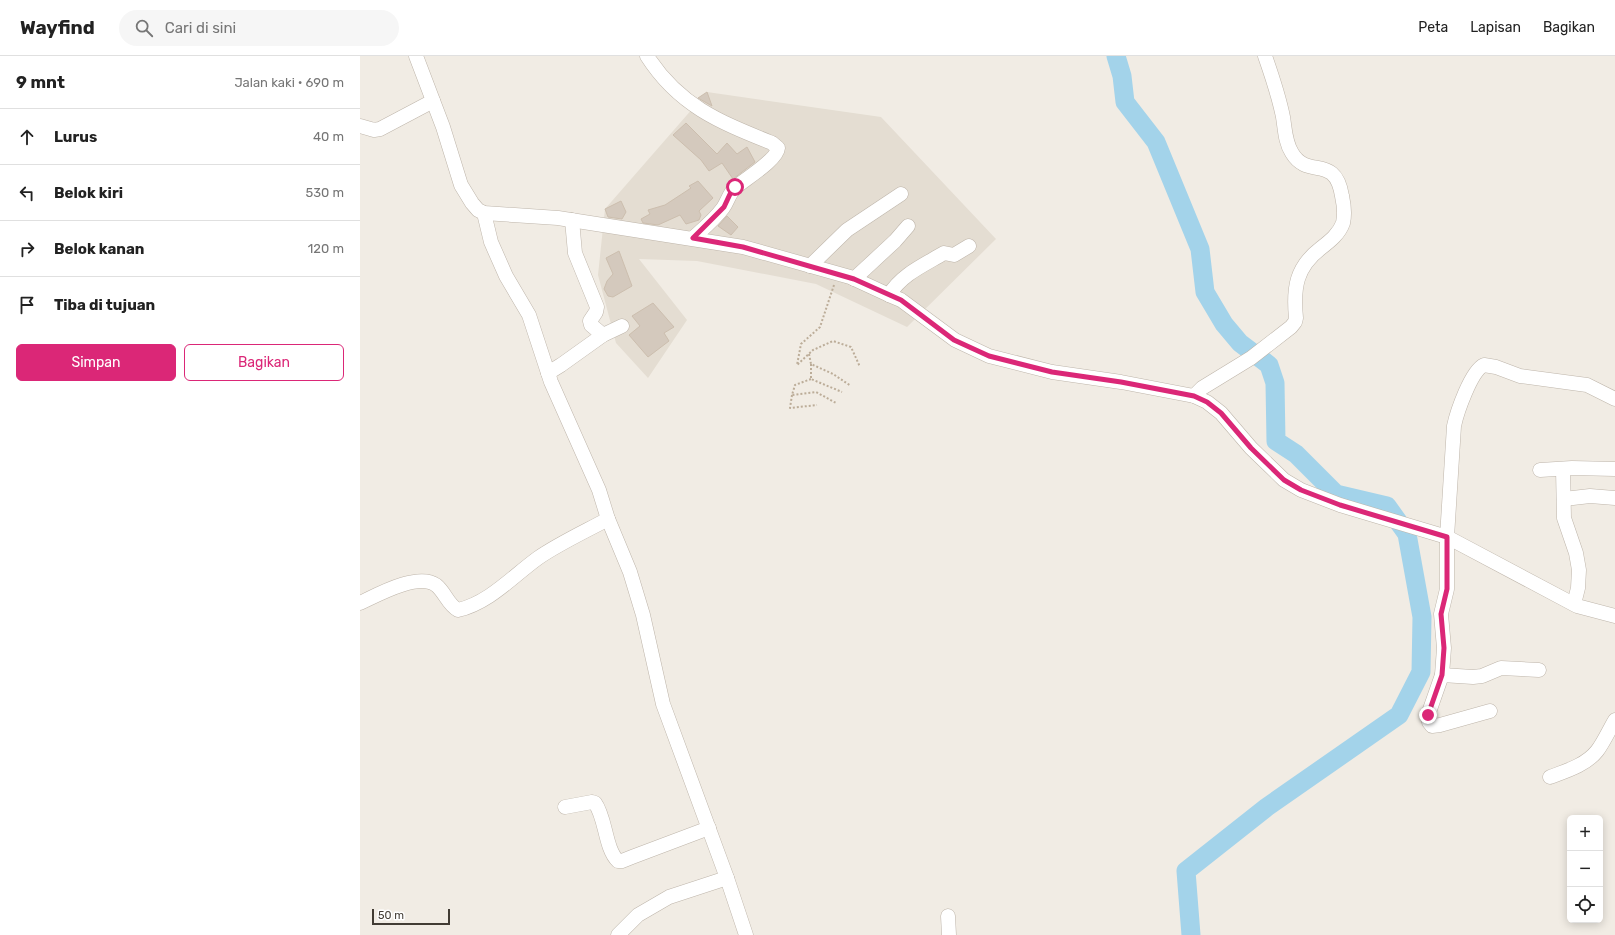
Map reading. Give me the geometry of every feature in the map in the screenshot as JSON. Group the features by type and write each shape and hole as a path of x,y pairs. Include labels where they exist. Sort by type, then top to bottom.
{"street":[{"path":"416,56 433,101 461,185 472,203 478,210 484,213 572,220 743,247 854,279 901,300 954,340 989,356 1052,372 1121,382 1194,396 1207,402 1221,413 1251,448 1284,480 1301,490 1340,505 1447,537 1574,604 1615,616"},
{"path":"647,56 669,85 689,103 710,116 772,143 778,148 776,153 754,174 735,187 724,207 693,238"},
{"path":"1194,396 1202,388 1251,358 1292,327 1295,322 1295,291 1297,279 1307,261 1335,237 1342,224 1344,208 1340,183 1336,176 1329,171 1307,166 1300,162 1292,154 1288,145 1278,99 1265,56"},
{"path":"360,126 374,130 380,129 433,101"},
{"path":"810,266 847,230 901,194"},
{"path":"484,213 490,242 506,276 529,315 548,373 599,490 608,519 628,566 663,704 727,878 746,935"},
{"path":"572,220 575,253 597,307 596,312 590,321 590,325 603,335"},
{"path":"854,279 895,241 908,226"},
{"path":"889,295 895,285 903,277 944,253 954,255 969,246"},
{"path":"548,373 603,335 622,326"},
{"path":"1490,711 1440,726 1432,726 1429,722 1428,715 1442,675 1444,648 1441,614 1447,589 1447,537 1456,416 1475,372 1484,365 1496,367 1520,376 1587,385 1615,399"},
{"path":"1563,469 1564,518 1576,553 1579,570 1578,588 1574,604"},
{"path":"1540,470 1615,470"},
{"path":"1564,499 1590,496 1615,498"},
{"path":"360,603 407,582 428,582 435,584 454,608 458,610 466,608 497,590 539,557 608,519"},
{"path":"1442,675 1473,678 1501,668 1539,670"},
{"path":"1550,777 1568,770 1592,756 1615,720"},
{"path":"565,807 592,802 595,804 603,821 613,853 618,861 622,861 709,828"},
{"path":"618,935 638,915 669,897 727,878"},
{"path":"948,916 949,935"}],"path":[{"path":"837,274 820,327 801,344 797,365 813,350 833,341 851,347 860,367"},
{"path":"809,354 811,379"},
{"path":"811,364 833,374 851,386"},
{"path":"817,405 790,408 795,385 811,379 842,392"},
{"path":"792,395 816,392 836,403"}],"shaded area":[{"path":"707,92 881,117 996,239 907,327 816,284 697,261 639,259 687,320 648,378 616,343 598,275 605,209"}],"building":[{"path":"707,92 712,106 698,98"},
{"path":"686,123 717,154 727,143 737,154 747,147 755,162 733,179 722,163 709,171 701,160 673,135"},
{"path":"698,181 713,198 699,211 701,215 699,220 686,224 680,215 658,225 643,223 641,219 650,214 648,210 665,205 691,188 689,186"},
{"path":"621,201 626,212 622,219 608,217 605,209"},
{"path":"727,216 738,227 731,235 718,226"},
{"path":"619,251 632,286 613,297 608,296 604,289 607,281 613,274 606,258"},
{"path":"653,303 674,327 664,333 669,341 648,357 629,335 640,326 632,316"}],"waterway":[{"path":"1116,56 1122,76 1125,102 1156,142 1200,249 1205,292 1224,324 1240,343 1269,365 1275,383 1276,441 1296,454 1336,494 1387,506 1407,534 1422,617 1421,672 1399,715 1267,807 1186,871 1191,935"}],"route":[{"path":"735,187 724,207 693,238 743,247 854,279 901,300 954,340 989,356 1052,372 1121,382 1194,396 1207,402 1221,413 1251,448 1284,480 1301,490 1340,505 1447,537 1447,589 1441,614 1444,648 1442,675 1434,694 1428,715"}]}
